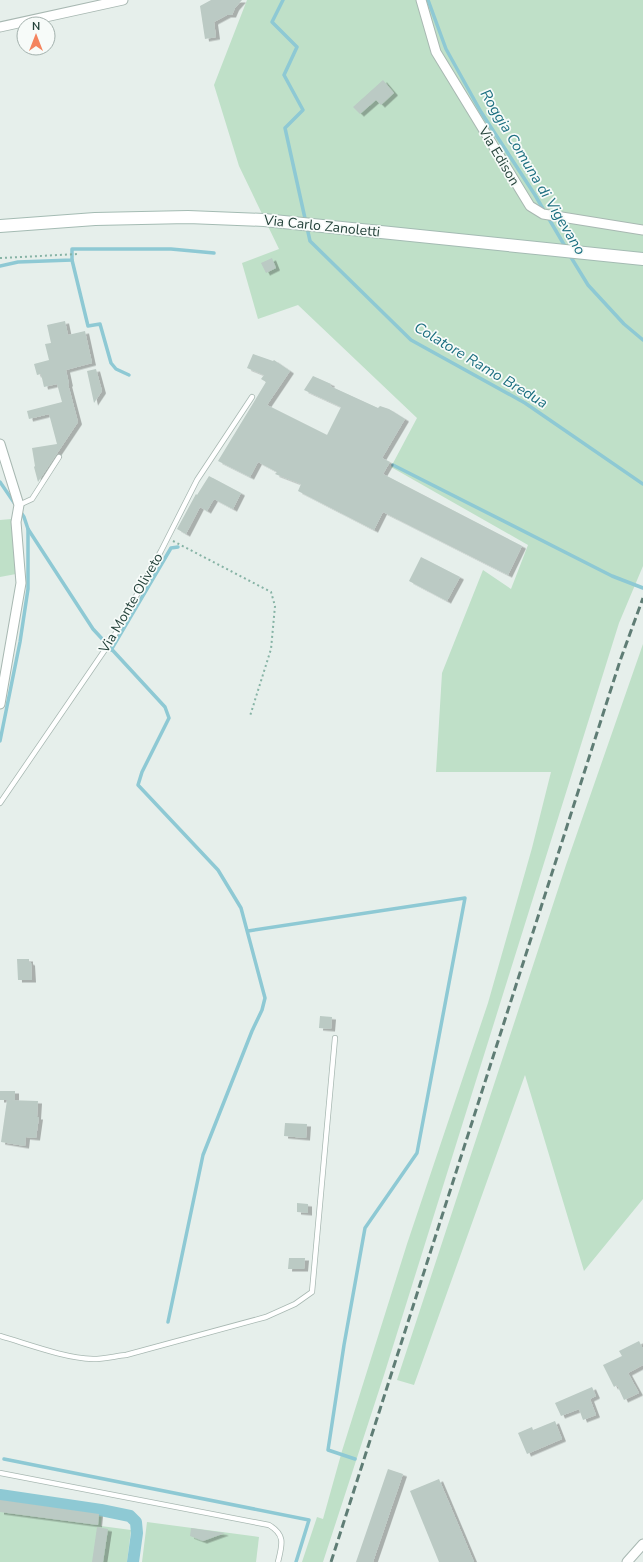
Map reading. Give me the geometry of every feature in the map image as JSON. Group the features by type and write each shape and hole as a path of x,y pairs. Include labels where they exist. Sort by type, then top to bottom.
{"main road":[{"name":"Via Carlo Zanoletti","path":"0,226 95,219 188,217 264,220 643,259"}],"street":[{"path":"0,27 123,0"},
{"name":"Via Edison","path":"421,0 436,52 530,206 547,215 643,230"},
{"path":"0,444 18,508 16,522 21,583 0,704"},
{"path":"627,1562 643,1544"}],"lane":[{"name":"Via Monte Oliveto","path":"0,803 110,642 197,480 252,397"},
{"path":"18,508 32,498 58,457"},
{"path":"0,1336 73,1357 94,1359 126,1355 266,1316 295,1304 312,1292 335,1038"},
{"path":"0,1473 269,1525 280,1534 282,1542 278,1562"}],"path":[{"path":"0,258 78,255"},
{"path":"167,538 270,592 275,606 271,648 250,716"}],"green space":[{"path":"247,0 643,0 643,566 619,623 384,1375 323,1562 302,1562 317,1517 323,1519 342,1451 407,1244 488,1003 532,848 551,772 436,772 442,673 483,570 511,589 528,545 391,467 417,418 298,305 258,319 242,263 279,249 239,166 214,85"},
{"path":"11,519 16,574 0,577 0,520"},
{"path":"643,644 643,1199 584,1271 525,1075 414,1385 397,1380 566,865"},
{"path":"0,1500 102,1513 101,1526 131,1530 127,1562 0,1562"},
{"path":"147,1522 259,1537 256,1562 142,1562"}],"building":[{"path":"211,0 242,0 235,8 232,15 227,15 214,22 216,37 205,39 200,6"},
{"path":"383,80 394,93 381,105 376,100 360,114 353,107"},
{"path":"272,258 276,268 266,273 261,263"},
{"path":"65,321 68,335 85,331 92,363 66,370 78,422 38,482 34,467 32,448 57,444 49,414 29,419 27,411 62,402 57,384 44,387 41,374 37,375 34,364 49,360 45,344 51,343 47,325"},
{"path":"253,354 273,361 274,360 290,371 267,405 327,435 341,407 304,390 313,376 331,384 330,386 378,408 380,406 389,409 405,419 382,458 390,462 383,474 522,546 508,575 383,512 374,530 298,491 301,484 275,474 277,472 258,462 250,477 218,461 266,382 261,379 264,375 247,368"},
{"path":"96,369 102,391 94,403 87,371"},
{"path":"209,476 241,493 233,509 214,499 207,511 200,507 186,534 177,529 196,494 197,495"},
{"path":"421,557 460,577 447,601 409,581"},
{"path":"17,959 29,959 29,962 31,963 32,980 18,980"},
{"path":"320,1016 332,1017 331,1029 319,1028"},
{"path":"0,1091 15,1091 15,1100 0,1100"},
{"path":"7,1100 38,1101 37,1117 39,1117 36,1138 26,1137 25,1146 1,1142"},
{"path":"285,1123 307,1124 306,1138 284,1136"},
{"path":"297,1203 308,1204 308,1213 297,1212"},
{"path":"289,1258 305,1258 304,1269 288,1269"},
{"path":"639,1341 643,1349 643,1365 628,1373 639,1393 624,1400 617,1385 614,1387 603,1365 622,1356 619,1351"},
{"path":"592,1387 596,1396 590,1399 596,1415 583,1420 579,1409 561,1416 555,1403"},
{"path":"555,1421 562,1439 527,1454 518,1433 532,1427 533,1430"},
{"path":"388,1469 403,1474 373,1562 356,1562"},
{"path":"439,1479 474,1562 439,1562 410,1491"},
{"path":"0,1500 99,1514 98,1525 0,1512"},
{"path":"97,1527 108,1529 103,1562 92,1562"},
{"path":"191,1528 225,1533 203,1541 190,1536"}],"waterway":[{"name":"Colatore Ramo Bredua","path":"283,0 272,22 297,47 284,75 303,110 285,128 310,241 411,340 525,403 643,484"},
{"name":"Roggia Comuna di Vigevano","path":"428,0 446,49 481,112 535,195 566,248"},
{"path":"0,266 18,262 72,260 72,249 171,249 214,253"},
{"name":"Roggia Comuna di Vigevano","path":"569,254 588,285 624,324 643,340"},
{"path":"72,260 88,326 100,324 111,363 116,369 129,375"},
{"path":"393,465 612,576 643,588"},
{"path":"0,482 15,504"},
{"path":"0,741 20,642 28,589 28,529 24,517 20,511"},
{"path":"28,529 93,629 165,707 169,718 142,772 138,785 218,870 241,908 265,998 262,1010 252,1031 203,1155 168,1322"},
{"path":"111,650 171,548 178,547"},
{"path":"248,931 465,898 417,1153 365,1228 344,1345 328,1450 355,1459"},
{"path":"4,1459 309,1520 296,1562"},
{"path":"0,1495 101,1510 130,1516 136,1522 137,1533 133,1562"}],"railway":[{"path":"331,1562 620,661 643,598"}]}
